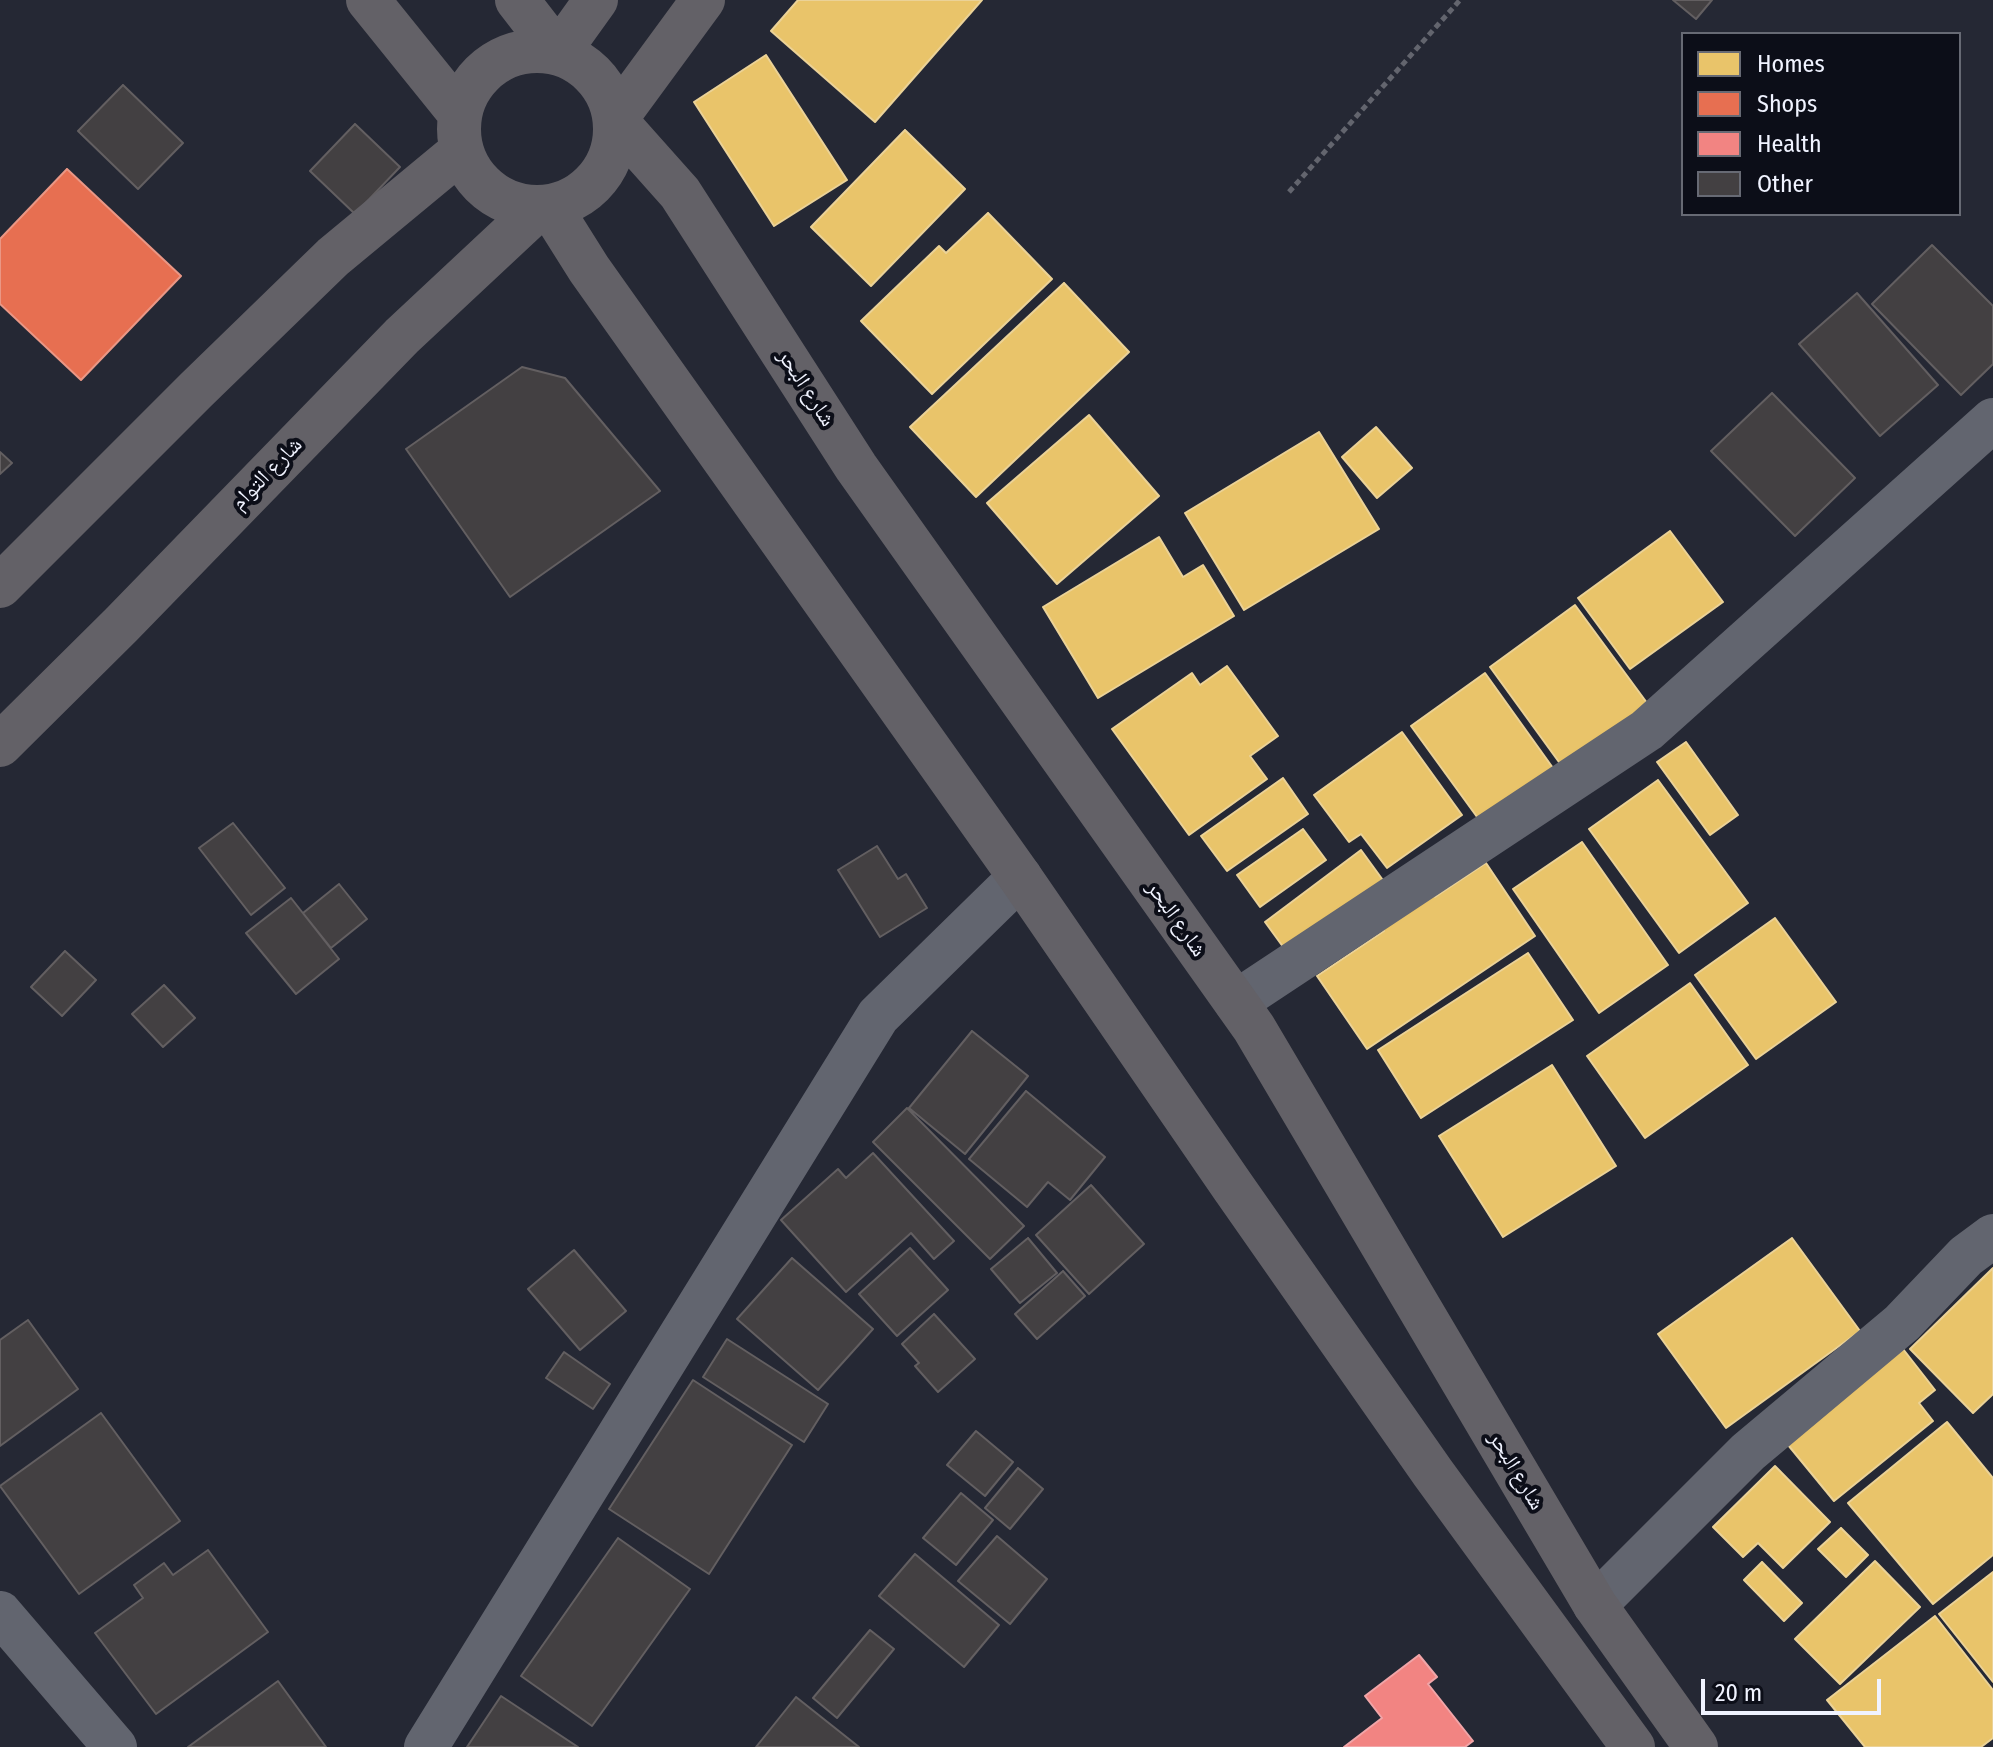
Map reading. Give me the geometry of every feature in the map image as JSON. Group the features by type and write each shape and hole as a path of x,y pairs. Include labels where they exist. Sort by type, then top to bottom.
{"main road":[{"path":"0,586 460,132 467,93 479,76 496,62 516,53 537,50 558,53 582,65 601,83 613,107 617,134 611,160 596,182 575,199 544,207 518,206 499,198 482,186 469,170 460,132 368,0"},
{"path":"517,0 558,53"},
{"path":"558,53 596,0"},
{"name":"شارع البحر","path":"703,0 615,120 680,193 856,467 1254,1028 1595,1605 1696,1747"},
{"path":"544,207 1020,877 1415,1447 1633,1747"},
{"name":"شارع التوام","path":"0,745 402,336 544,207"}],"street":[{"path":"1236,1002 1647,730 1993,420"},
{"path":"426,1747 878,1016 1020,877"},
{"path":"1595,1605 1748,1452 1902,1323 1966,1256 1993,1236"},
{"path":"0,1613 115,1747"}],"path":[{"path":"1289,192 1460,0"}],"building: Homes":[{"path":"798,0 982,0 875,122 771,31"},
{"path":"766,55 847,180 774,226 694,102"},
{"path":"905,130 965,189 871,286 811,227"},
{"path":"988,213 1052,279 932,394 861,321 939,246 946,253"},
{"path":"1064,283 1129,352 976,497 910,427"},
{"path":"1089,415 1159,496 1057,584 987,503"},
{"path":"1376,427 1412,468 1377,498 1342,457"},
{"path":"1319,432 1379,529 1244,610 1185,513"},
{"path":"1670,531 1723,602 1630,669 1578,598"},
{"path":"1159,537 1183,577 1203,565 1234,616 1098,698 1043,607"},
{"path":"1575,605 1650,707 1564,769 1490,667"},
{"path":"1227,666 1278,736 1250,756 1267,779 1189,835 1112,729 1192,673 1200,685"},
{"path":"1485,673 1553,768 1480,821 1411,726"},
{"path":"1402,732 1462,815 1387,868 1361,834 1349,842 1314,795"},
{"path":"1686,742 1738,815 1710,835 1657,762"},
{"path":"1283,778 1308,814 1227,871 1201,836"},
{"path":"1658,780 1748,903 1679,953 1589,829"},
{"path":"1303,829 1326,860 1260,907 1237,875"},
{"path":"1582,842 1668,965 1599,1013 1513,889"},
{"path":"1361,850 1385,883 1289,955 1265,922"},
{"path":"1486,863 1535,936 1367,1049 1317,976 1384,931 1378,922 1429,888 1435,897"},
{"path":"1775,918 1836,1002 1756,1059 1695,975"},
{"path":"1528,953 1573,1020 1421,1118 1378,1050"},
{"path":"1690,983 1748,1065 1645,1138 1587,1056"},
{"path":"1552,1065 1616,1166 1503,1237 1439,1136"},
{"path":"1792,1238 1860,1331 1726,1428 1658,1334"},
{"path":"1993,1268 1993,1394 1973,1413 1910,1349"},
{"path":"1896,1340 1935,1390 1919,1403 1933,1421 1834,1501 1779,1434"},
{"path":"1947,1422 1993,1478 1993,1555 1933,1604 1848,1503"},
{"path":"1775,1466 1830,1522 1783,1568 1758,1543 1743,1557 1713,1527"},
{"path":"1841,1528 1868,1555 1846,1577 1818,1549"},
{"path":"1875,1561 1920,1607 1840,1684 1795,1639"},
{"path":"1762,1562 1802,1603 1784,1621 1744,1580"},
{"path":"1993,1572 1993,1682 1939,1614"},
{"path":"1935,1616 1993,1690 1993,1738 1981,1747 1865,1747 1827,1700"}],"building: Shops":[{"path":"67,169 181,276 81,380 0,304 0,239"}],"building: Health":[{"path":"1419,1655 1437,1677 1428,1684 1473,1741 1465,1747 1344,1747 1382,1718 1365,1696"}],"building: Other":[{"path":"1673,0 1712,0 1696,19"},
{"path":"123,85 183,143 138,189 78,131"},
{"path":"355,124 400,167 355,214 310,171"},
{"path":"1932,245 1993,306 1993,364 1961,395 1872,304"},
{"path":"1857,293 1938,385 1880,436 1799,344"},
{"path":"522,367 565,378 660,491 510,597 406,449"},
{"path":"1772,393 1855,478 1795,536 1711,451"},
{"path":"0,452 12,463 0,474"},
{"path":"233,823 285,888 251,915 199,848"},
{"path":"877,846 898,879 906,874 927,908 880,937 838,870"},
{"path":"339,884 367,919 331,948 303,913"},
{"path":"291,898 339,959 296,994 246,933"},
{"path":"65,951 96,980 62,1016 31,987"},
{"path":"164,985 195,1018 163,1047 132,1014"},
{"path":"972,1031 1028,1076 965,1154 909,1108"},
{"path":"1026,1091 1105,1157 1070,1200 1048,1182 1027,1207 969,1159"},
{"path":"907,1108 1024,1226 990,1259 873,1142"},
{"path":"873,1153 954,1241 934,1259 911,1233 846,1292 781,1220 838,1169 846,1178"},
{"path":"1091,1185 1144,1244 1089,1294 1036,1235"},
{"path":"1028,1238 1057,1273 1020,1303 991,1269"},
{"path":"910,1248 948,1290 897,1336 859,1294"},
{"path":"574,1250 626,1311 580,1350 528,1289"},
{"path":"792,1258 873,1329 818,1390 737,1319"},
{"path":"1063,1271 1085,1296 1037,1339 1015,1314"},
{"path":"934,1314 975,1359 938,1392 915,1366 919,1363 902,1344"},
{"path":"28,1320 78,1389 0,1446 0,1340"},
{"path":"727,1339 828,1404 804,1442 703,1377"},
{"path":"564,1352 610,1384 593,1409 546,1378"},
{"path":"693,1380 792,1445 709,1574 609,1509"},
{"path":"101,1413 180,1521 79,1594 0,1486"},
{"path":"976,1431 1013,1462 985,1496 947,1465"},
{"path":"1018,1468 1043,1489 1010,1529 985,1508"},
{"path":"961,1493 993,1520 956,1565 923,1538"},
{"path":"997,1536 1047,1579 1010,1624 958,1581"},
{"path":"618,1538 690,1589 592,1726 521,1676"},
{"path":"208,1550 268,1632 156,1714 95,1633 143,1598 134,1585 164,1563 173,1575"},
{"path":"915,1554 999,1625 964,1667 879,1596"},
{"path":"870,1630 894,1649 837,1718 813,1698"},
{"path":"278,1681 326,1747 188,1747"},
{"path":"501,1696 578,1747 467,1747"},
{"path":"796,1697 859,1747 756,1747"}]}
